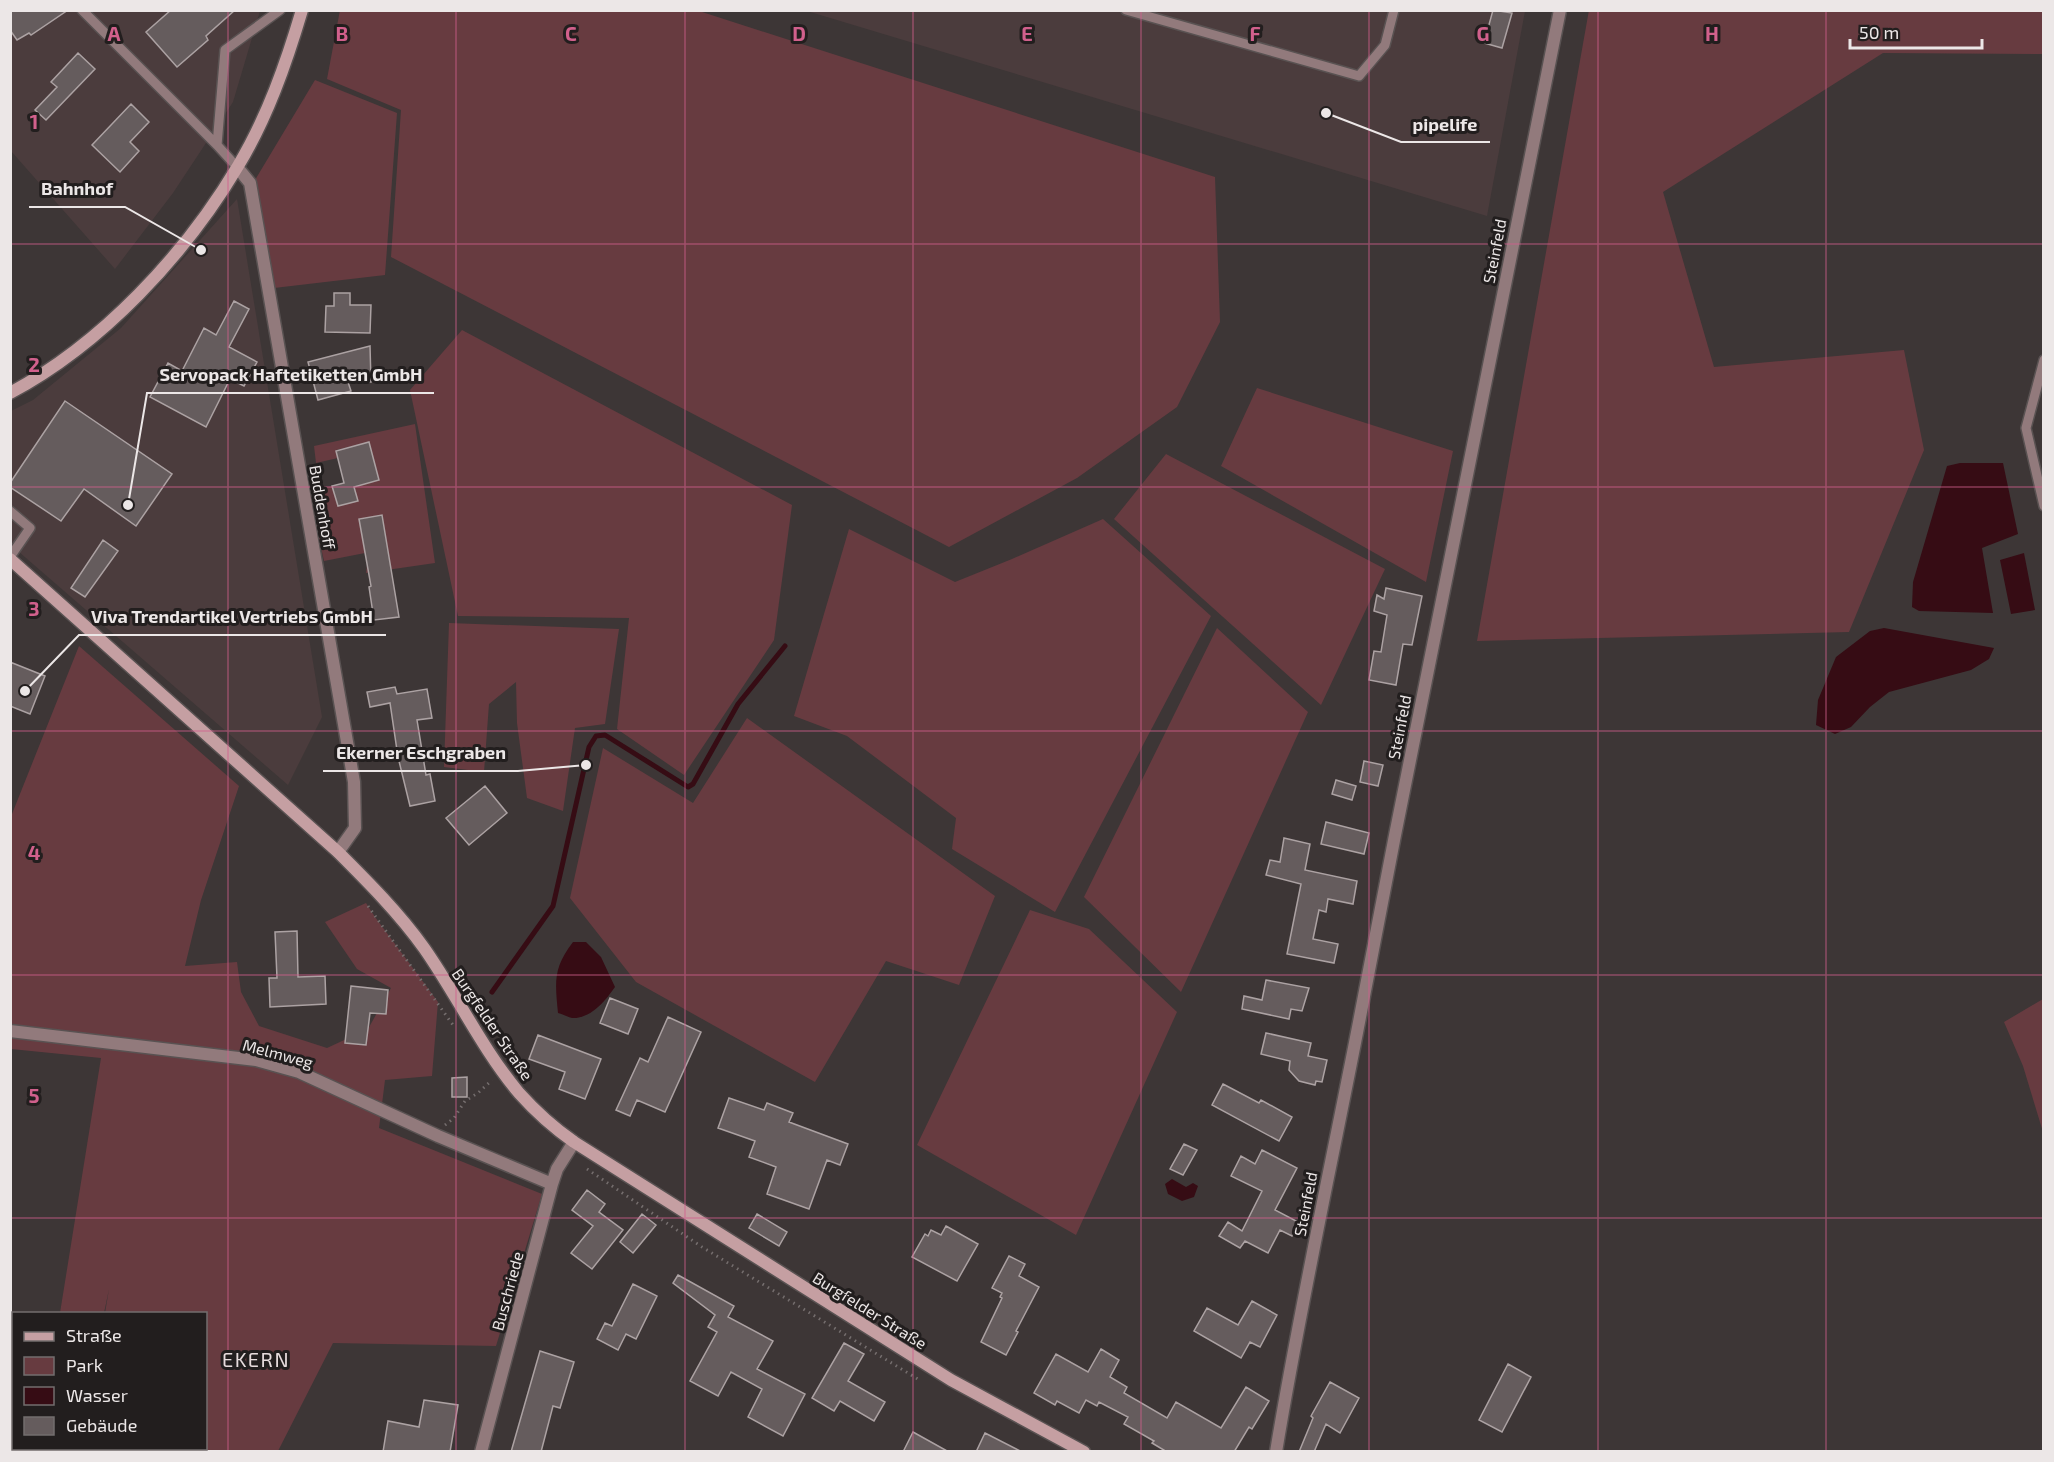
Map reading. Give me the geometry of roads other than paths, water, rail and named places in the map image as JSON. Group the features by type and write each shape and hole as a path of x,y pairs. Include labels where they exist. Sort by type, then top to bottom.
{"street":[{"path":"10,393 59,363 104,327 140,293 184,243 237,167 270,104 303,10"},
{"name":"Steinfeld","path":"1276,1452 1299,1319 1436,623 1560,10"},
{"name":"Buddenhoff","path":"237,167 250,183 354,782 355,828 338,852"},
{"name":"Burgfelder Straße","path":"10,558 338,852 387,903 423,947 504,1073 519,1093 554,1127 574,1142 951,1380 1084,1452"},
{"name":"Melmweg","path":"10,1031 256,1060 299,1072 438,1136 552,1184"},
{"name":"Buschriede","path":"481,1452 552,1184 565,1155 574,1142"}],"lane":[{"path":"82,10 237,167"},
{"path":"217,145 225,50 280,10"},
{"path":"1126,10 1359,76 1385,45 1394,10"},
{"path":"2043,360 2026,428 2043,506"},
{"path":"10,511 30,528 10,558"}],"water":[{"path":"1960,463 2003,463 2018,534 1982,548 1993,613 1919,611 1912,607 1913,582 1947,466"},
{"path":"2024,553 2035,610 2011,614 2000,560"},
{"path":"1884,628 1994,648 1989,659 1971,670 1889,692 1870,707 1851,727 1835,734 1816,725 1818,700 1836,657 1870,631"},
{"path":"573,942 586,942 601,957 615,987 592,1012 572,1018 558,1013 556,984 562,960"},
{"path":"1172,1179 1186,1187 1193,1183 1198,1186 1194,1197 1182,1201 1168,1194 1165,1184"}],"waterway":[{"path":"492,992 553,906 589,747 596,736 605,735 688,787 693,784 738,704 785,646"}],"place":[{"name":"pipelife","path":"1326,113"},
{"name":"Bahnhof","path":"201,250"},
{"name":"Servopack Haftetiketten GmbH","path":"128,505"},
{"name":"Viva Trendartikel Vertriebs GmbH","path":"25,691"},
{"name":"Ekerner Eschgraben","path":"586,765"}],"district":[{"name":"EKERN","path":"256,1359"}]}
